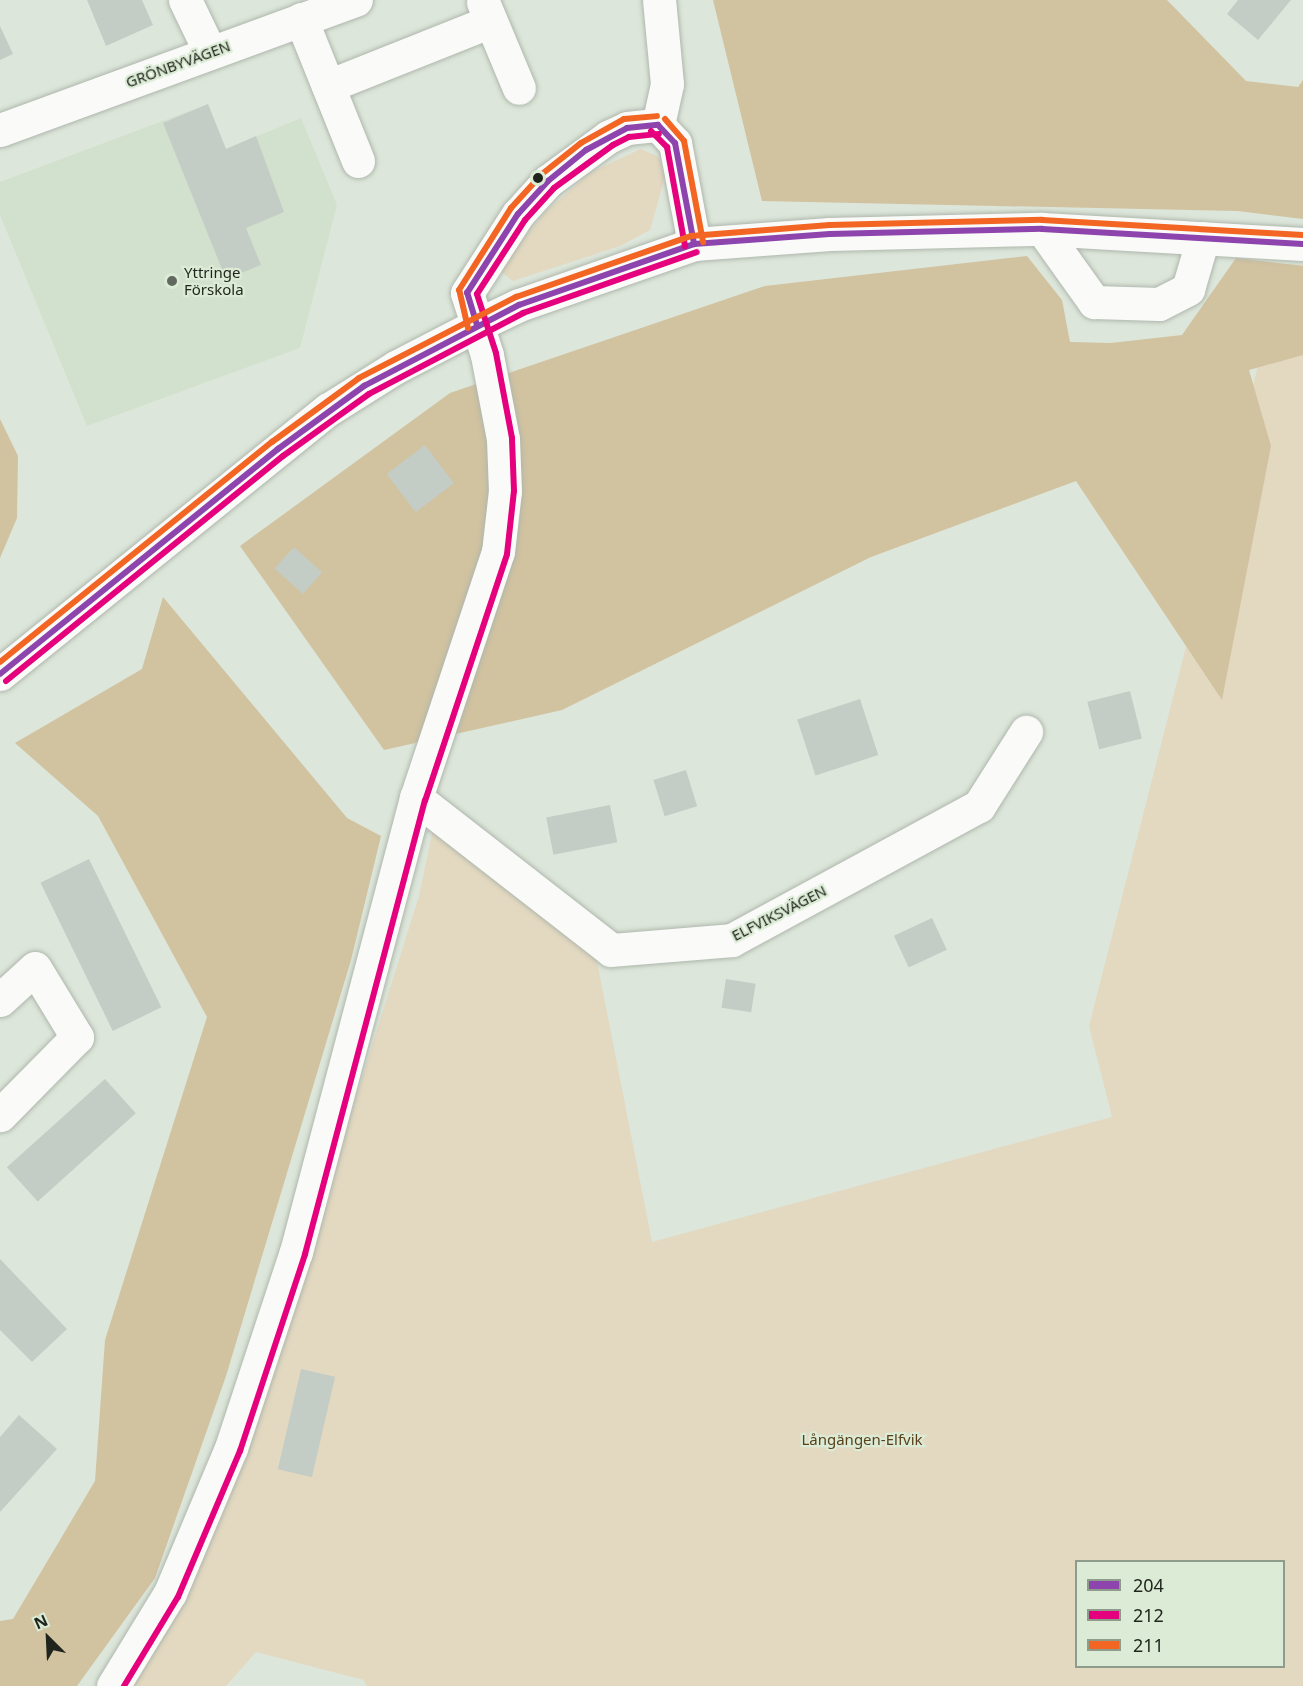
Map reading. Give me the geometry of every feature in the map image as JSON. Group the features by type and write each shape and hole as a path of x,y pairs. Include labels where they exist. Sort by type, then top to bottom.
{"street":[{"name":"GRÖNBYVÄGEN","path":"0,130 356,0"},
{"path":"658,126 667,84 659,0"},
{"path":"192,3 210,52"},
{"path":"328,86 486,10 519,88"},
{"path":"301,19 358,161"},
{"path":"112,1686 170,1593 231,1448 296,1252 416,798 498,552 504,516 502,439 494,387 467,293 526,206 586,150 627,128 658,126 675,143 694,244"},
{"path":"1042,229 1094,302 1159,304 1188,289 1203,238"},
{"path":"0,674 330,409 396,367 519,305 694,244 819,235 1042,229 1303,244"},
{"name":"ELFVIKSVÄGEN","path":"416,798 611,950 732,940 979,806 1026,732"},
{"path":"0,1000 34,968 76,1037 0,1115"}],"shaded area":[{"path":"713,0 1167,0 1246,81 1298,87 1303,80 1303,219 1238,211 762,201"},
{"name":"Yttringe Förskola","path":"208,104 226,149 301,118 337,205 300,348 87,426 0,215 0,182"},
{"path":"1027,256 1062,300 1070,342 1111,343 1182,335 1236,258 1303,266 1303,355 1249,370 1271,446 1222,700 1076,481 871,557 562,710 384,750 240,546 450,393 765,286"},
{"path":"0,419 18,456 17,518 0,558"},
{"path":"163,597 347,818 381,836 351,960 226,1376 155,1578 77,1686 0,1686 0,1621 13,1619 95,1481 105,1340 207,1017 98,816 15,743 142,669"}],"green space":[{"path":"641,149 659,157 665,177 650,230 620,246 513,281 499,270 544,213 591,172"},
{"name":"Långängen-Elfvik","path":"1284,264 1303,265 1303,1686 366,1686 364,1680 256,1652 226,1686 125,1686 257,1413 419,896 438,805 591,931 652,1242 1112,1117 1089,1026"}],"building":[{"path":"87,0 142,0 153,25 106,46"},
{"path":"1238,0 1291,0 1258,40 1227,14"},
{"path":"0,26 13,54 0,60"},
{"path":"208,104 226,149 256,136 284,212 246,228 261,265 226,279 163,123"},
{"path":"425,445 454,483 416,512 387,474"},
{"path":"294,547 322,572 303,594 275,569"},
{"path":"1130,691 1142,739 1099,749 1087,702"},
{"path":"860,699 878,755 815,776 797,719"},
{"path":"686,770 697,806 665,816 653,780"},
{"path":"610,805 617,842 553,855 546,817"},
{"path":"89,859 161,1007 113,1031 40,883"},
{"path":"932,918 947,950 909,967 894,936"},
{"path":"726,979 756,984 751,1012 721,1008"},
{"path":"105,1079 136,1113 38,1202 7,1167"},
{"path":"0,1259 67,1329 32,1362 0,1330"},
{"path":"301,1369 335,1377 312,1477 278,1469"},
{"path":"19,1415 57,1449 0,1512 0,1437"}],"transit line":[{"name":"211","path":"468,328 459,290 511,208 542,174 581,143 624,119 657,116"},
{"name":"211","path":"665,119 684,141 703,242"},
{"name":"204","path":"658,125 675,143 694,244"},
{"name":"204","path":"477,325 467,293 518,214 548,181 586,150 627,128 658,125"},
{"name":"212","path":"651,131 667,147 685,246"},
{"name":"212","path":"124,1686 178,1597 240,1451 305,1254 425,801 507,554 514,491 512,438 496,353 477,294 525,220 554,188 613,145 629,137 659,134"},
{"name":"211","path":"0,662 272,442 359,378 516,297 691,236 830,225 1042,220 1303,235"},
{"name":"204","path":"0,674 278,449 364,386 519,305 694,244 830,234 1042,229 1303,244"},
{"name":"212","path":"6,681 283,456 369,394 523,313 697,252"}],"place":[{"name":"Yttringe Förskola","path":"172,281"}]}
